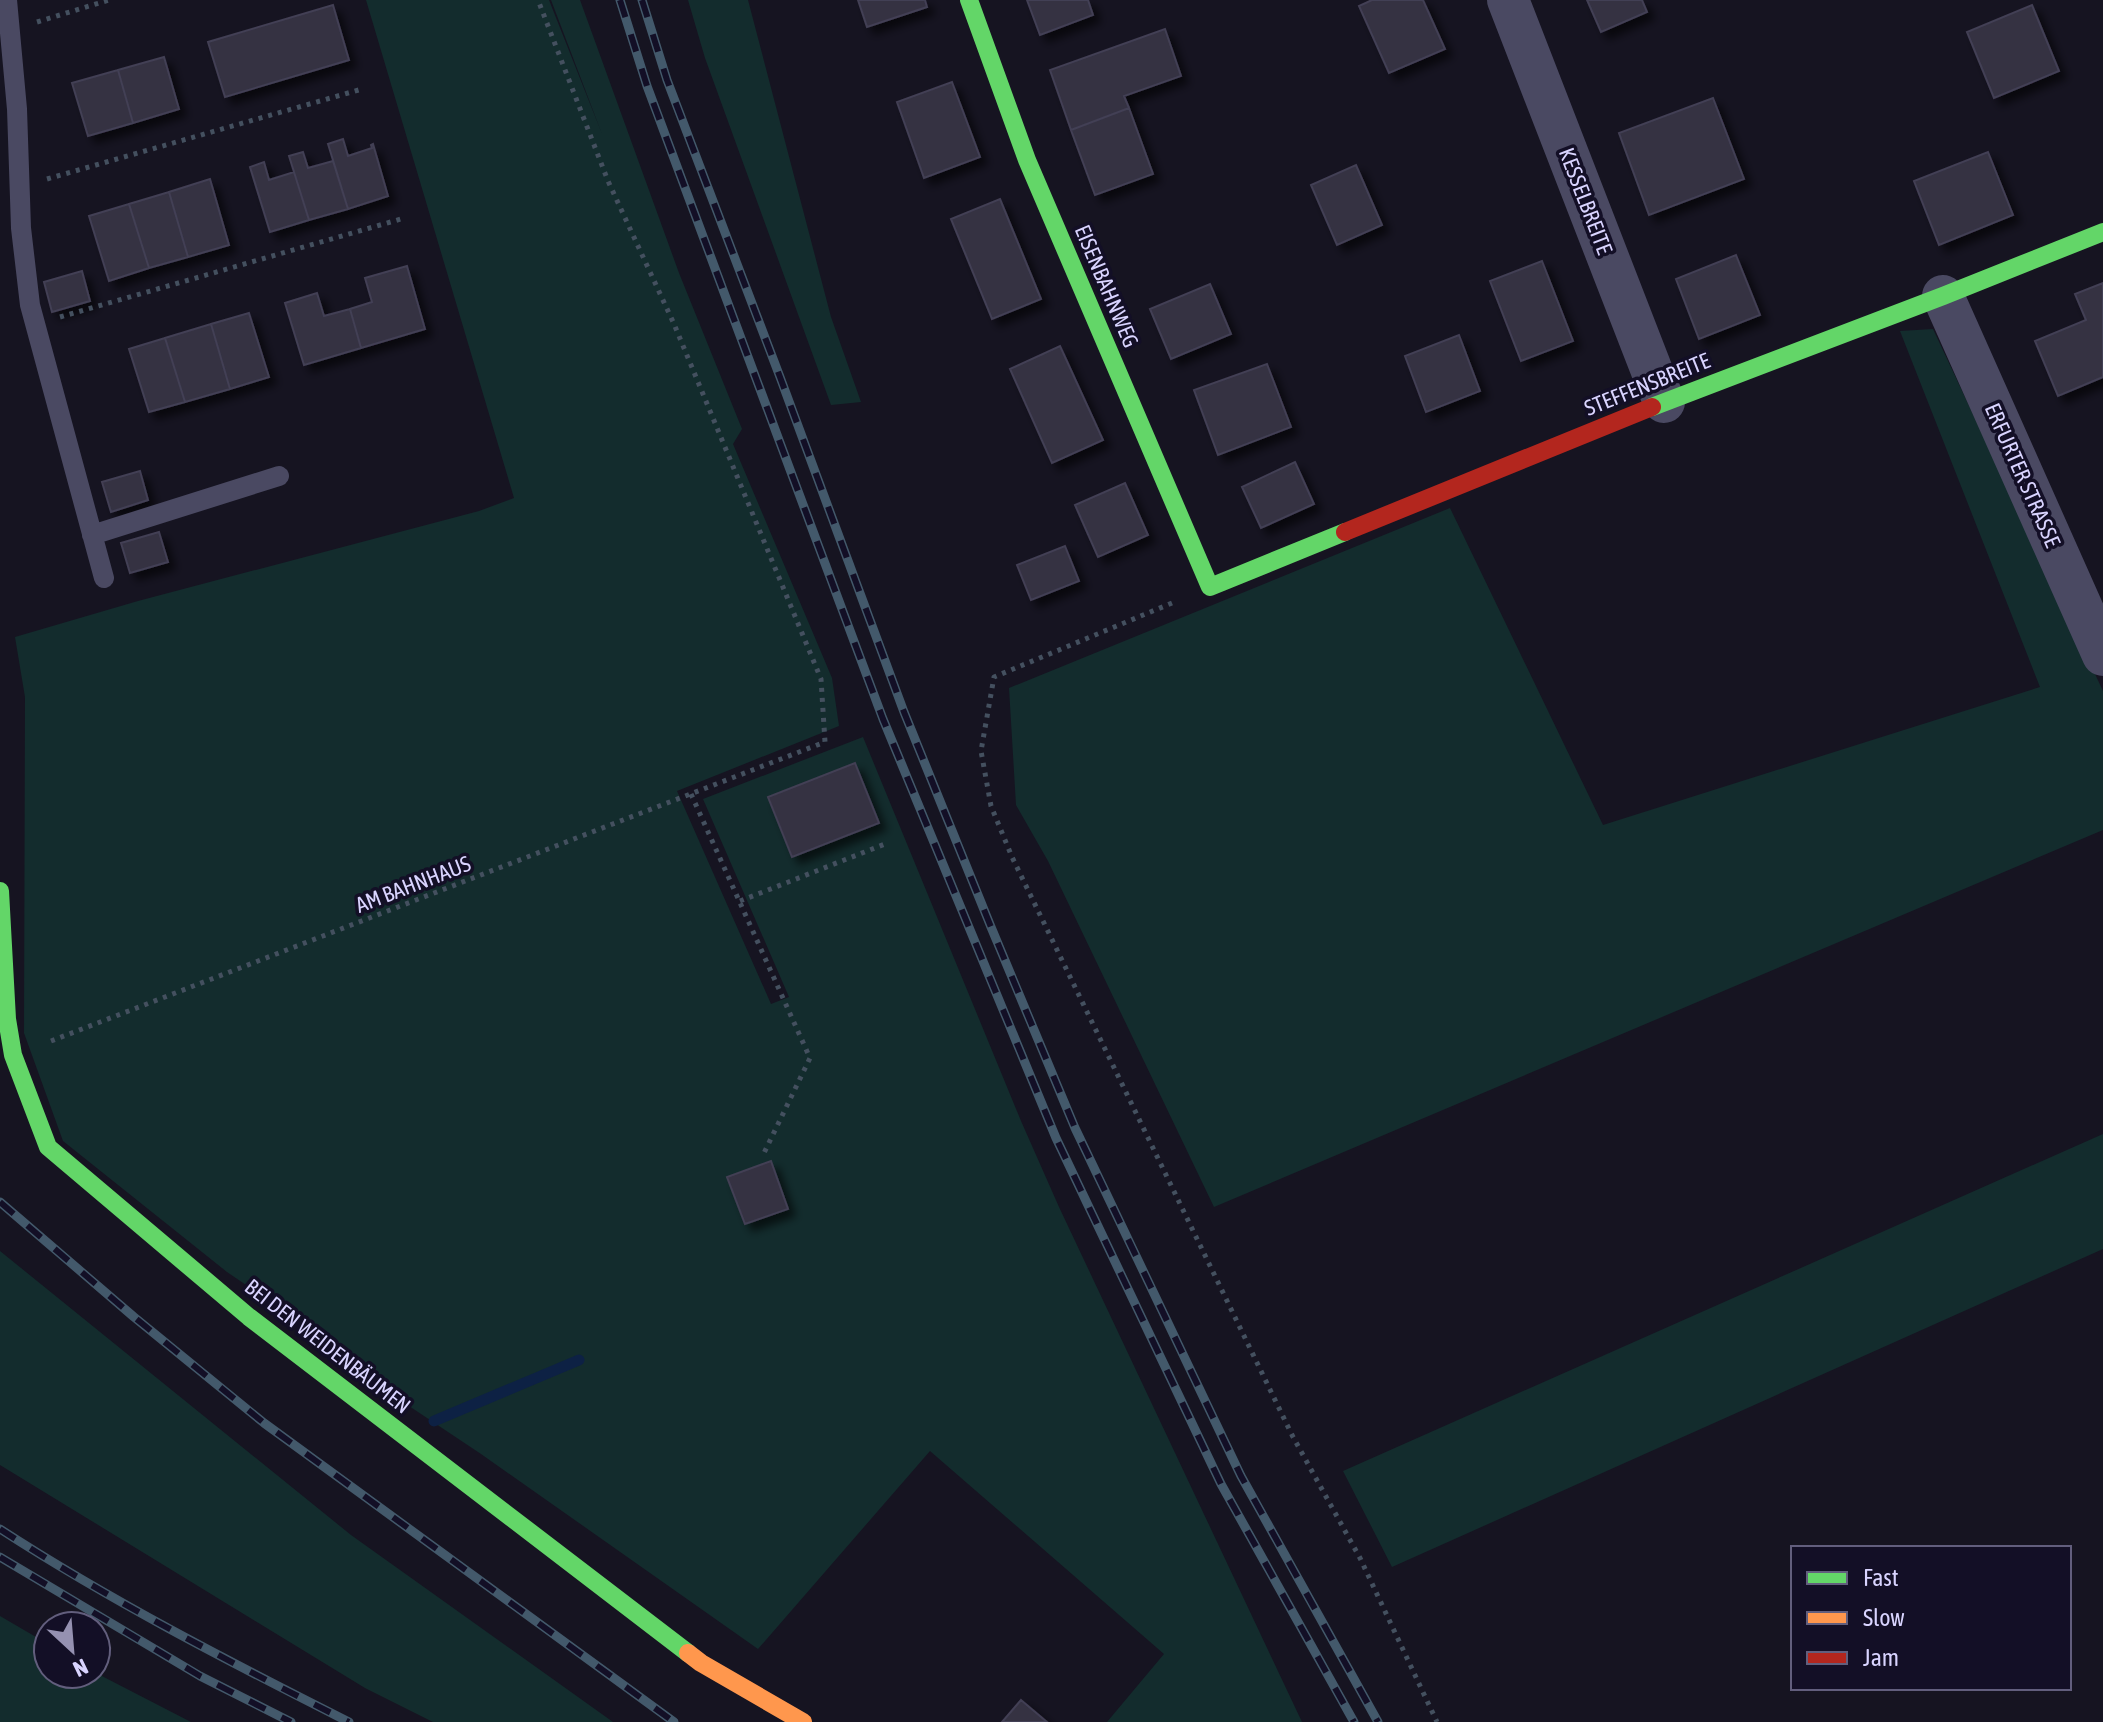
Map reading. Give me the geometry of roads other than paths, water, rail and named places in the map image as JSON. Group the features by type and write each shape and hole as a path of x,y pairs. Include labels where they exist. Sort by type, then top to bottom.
{"street":[{"name":"EISENBAHNWEG","path":"969,0 1027,160 1210,587"},
{"name":"KESSELBREITE","path":"1508,0 1664,402"},
{"name":"STEFFENSBREITE","path":"1210,587 1664,402 2103,232"},
{"name":"ERFURTER STRASSE","path":"1943,296 2103,655"},
{"name":"BEI DEN WEIDENBÄUMEN","path":"0,891 7,1019 13,1055 48,1147 249,1317 701,1663 803,1722"}],"lane":[{"path":"7,0 17,109 21,228 30,305 104,578"},
{"path":"92,535 279,476"}],"waterway":[{"path":"434,1421 579,1360"}],"railway":[{"path":"620,0 647,86 883,719 1056,1138 1221,1484 1354,1722"},
{"path":"642,0 667,80 904,712 1075,1128 1241,1476 1378,1722"},
{"path":"0,1202 264,1423 674,1722"},
{"path":"0,1529 128,1606 349,1722"},
{"path":"0,1557 200,1676 291,1722"}]}
